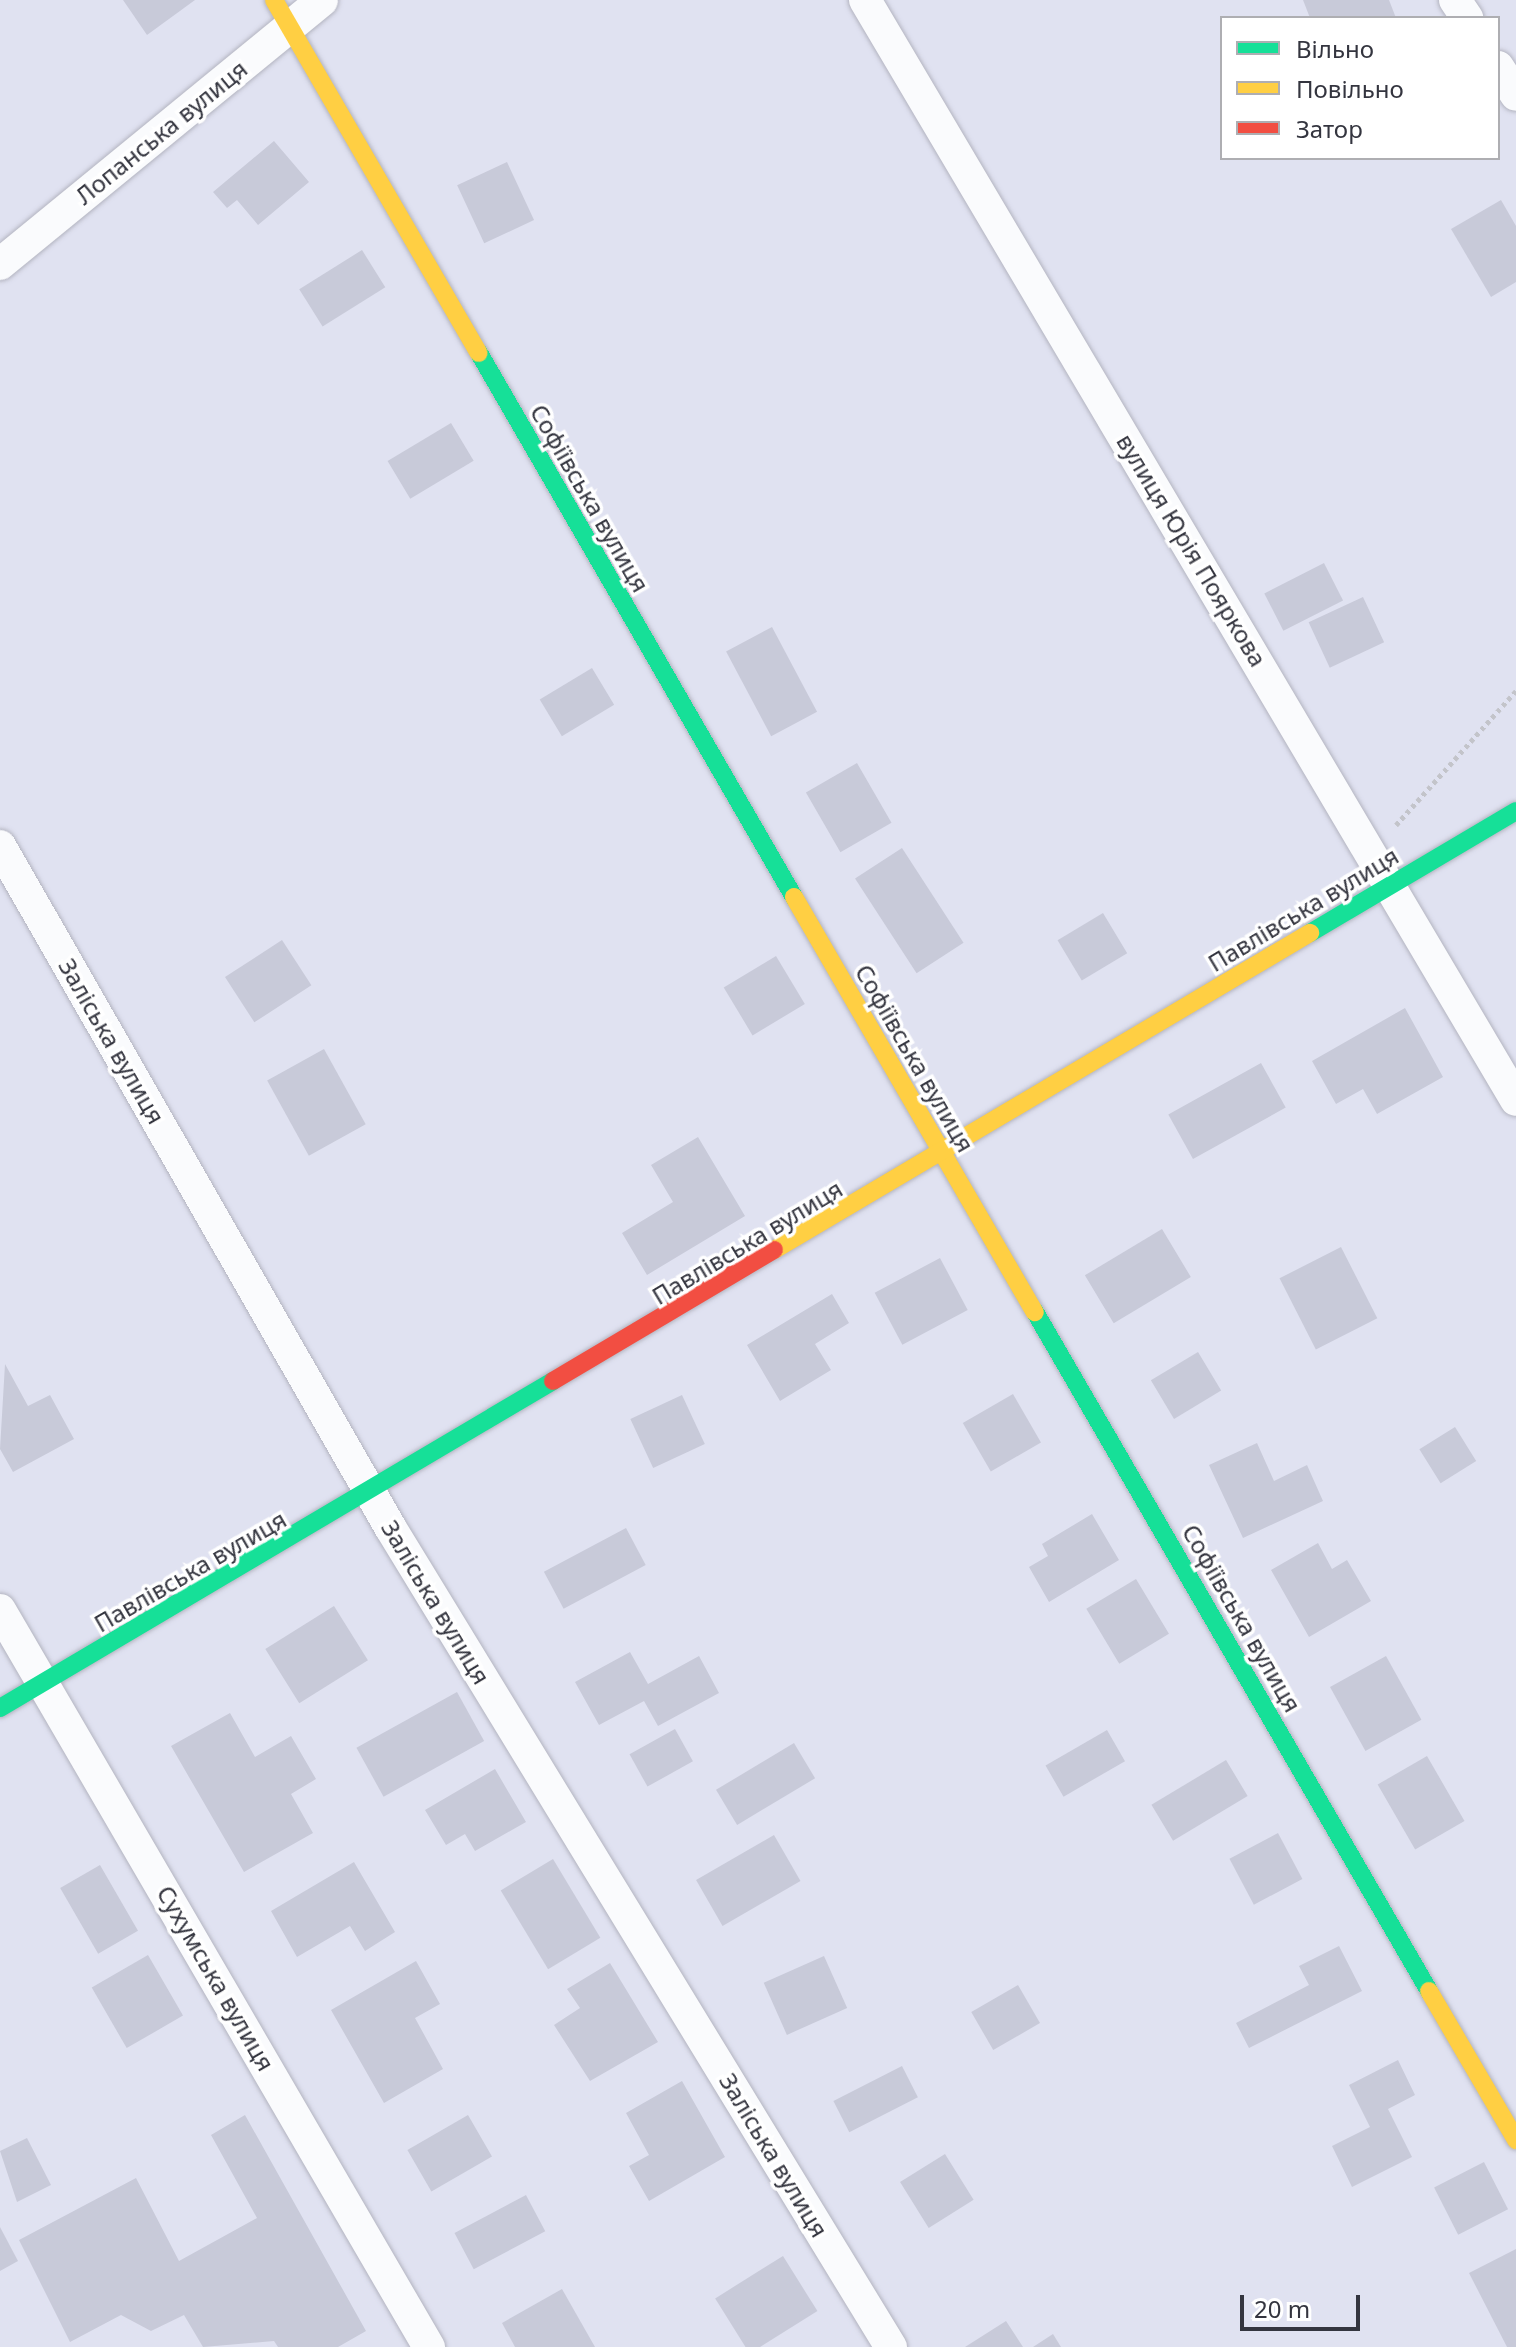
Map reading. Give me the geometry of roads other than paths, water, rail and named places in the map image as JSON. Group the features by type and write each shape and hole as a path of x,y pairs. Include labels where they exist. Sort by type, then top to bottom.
{"street":[{"name":"Лопанська вулиця","path":"0,264 282,13 322,0"},
{"name":"вулиця Юрія Пояркова","path":"865,0 1373,853 1516,1100"},
{"name":"Софіївська вулиця","path":"282,13 1516,2140"},
{"path":"1500,70 1516,95"},
{"name":"Павлівська вулиця","path":"0,1708 372,1494 1516,811"},
{"name":"Заліська вулиця","path":"0,846 372,1494 891,2347"},
{"name":"Сухумська вулиця","path":"0,1610 45,1682 429,2347"}]}
